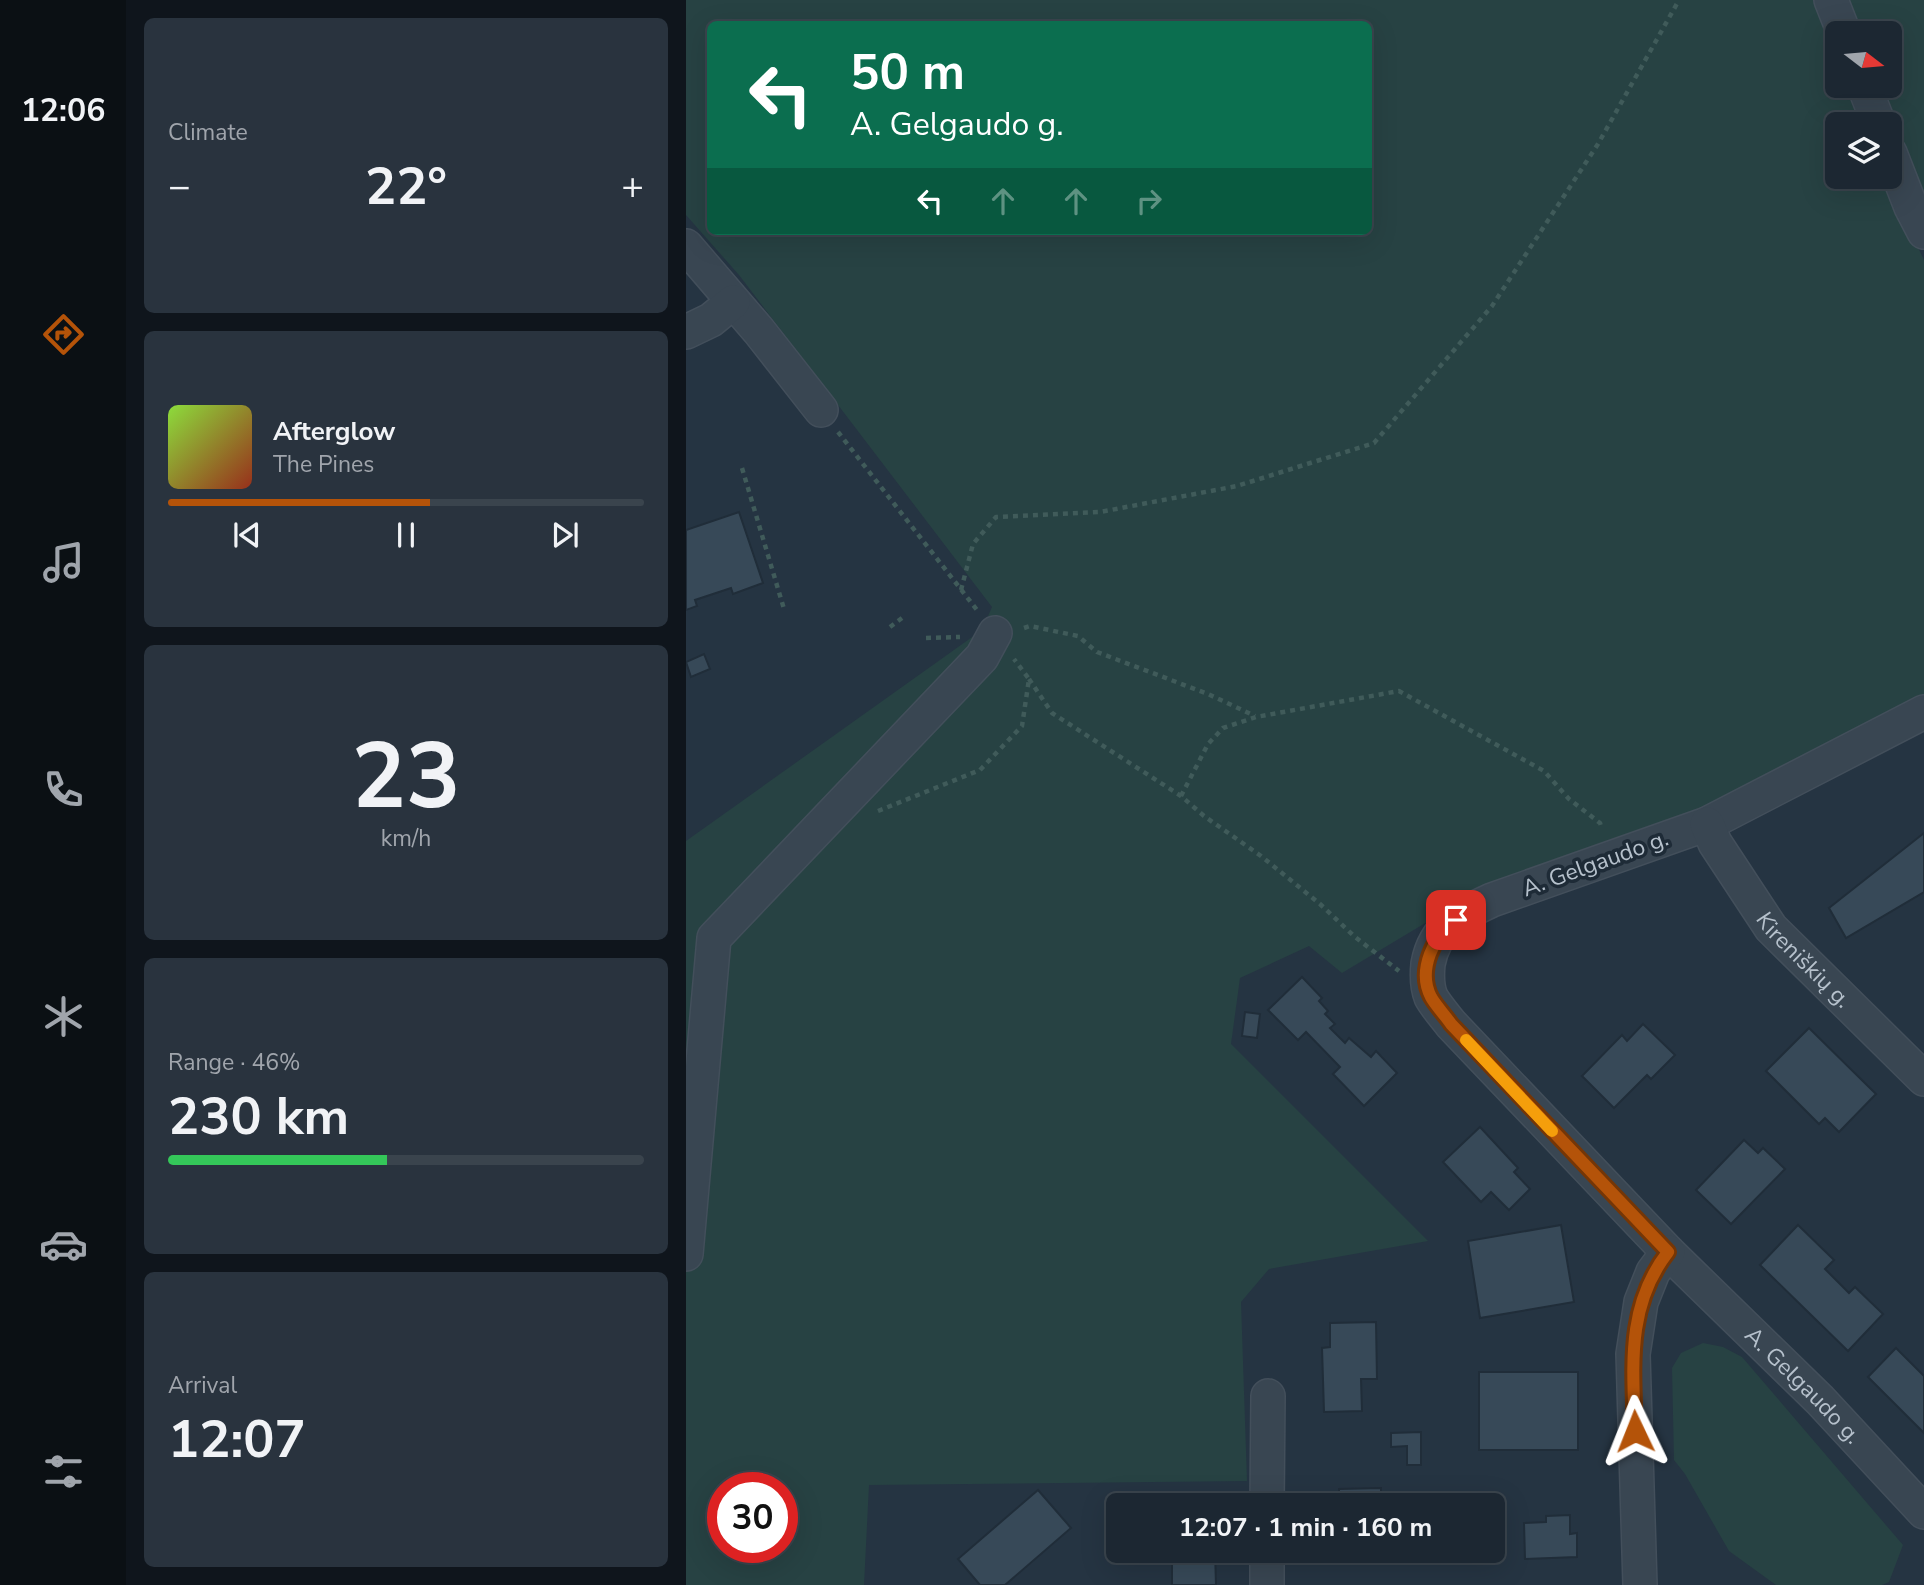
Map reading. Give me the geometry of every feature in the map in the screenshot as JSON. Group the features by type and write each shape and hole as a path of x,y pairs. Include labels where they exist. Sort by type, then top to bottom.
{"street":[{"path":"1831,0 1839,21"},
{"path":"1902,184 1924,232"},
{"path":"686,246 759,331 821,410"},
{"path":"686,332 711,320 733,302"},
{"path":"686,1254 715,938 982,657 995,634"},
{"name":"A. Gelgaudo g.","path":"1924,712 1707,824 1492,900 1469,911 1444,928 1432,947 1427,973 1430,995 1451,1024 1668,1252 1820,1400 1924,1511"},
{"name":"Kireniškių g.","path":"1707,824 1714,843 1771,928 1924,1079"},
{"path":"1640,1585 1633,1354 1641,1301 1653,1272 1668,1252"},
{"path":"1267,1493 1268,1396"},
{"path":"1267,1563 1267,1585"}],"path":[{"path":"961,590 973,544 996,517 1100,512 1237,486 1374,443 1492,306 1598,144 1679,0"},
{"path":"821,410 995,634 1052,713 1181,796 1204,816 1261,856 1406,977"},
{"path":"742,468 784,609"},
{"path":"890,627 906,615"},
{"path":"995,634 1030,626 1077,636 1097,652 1208,694 1256,717"},
{"path":"871,814 980,770 1023,726 1029,679"},
{"path":"1181,796 1208,744 1223,728 1256,717 1399,691 1544,771 1569,799 1600,823 1615,856"}],"green space":[{"path":"686,0 1813,0 1825,33 1825,98 1850,98 1855,112 1825,112 1825,189 1890,189 1924,260 1924,705 1710,810 1482,889 1342,973 1309,946 1240,978 1231,1044 1428,1241 1269,1269 1241,1302 1247,1481 869,1485 864,1585 686,1585 686,841 982,630 992,607 739,275 686,215"},
{"path":"1844,0 1924,0 1924,200 1902,149 1902,112 1886,112 1880,98 1902,98 1902,21 1852,21"},
{"path":"1703,1343 1723,1347 1742,1357 1903,1545 1889,1582 1882,1585 1776,1585 1729,1551 1685,1474 1674,1460 1672,1368 1681,1353"}],"building":[{"path":"739,512 763,583 733,594 731,588 695,600 697,606 686,610 686,530"},
{"path":"704,654 710,669 691,677 686,662"},
{"path":"1924,833 1924,892 1846,938 1829,908"},
{"path":"1302,977 1322,998 1319,1001 1328,1011 1325,1014 1335,1024 1330,1028 1345,1043 1349,1038 1371,1057 1376,1051 1397,1073 1364,1106 1333,1074 1340,1067 1306,1032 1298,1040 1268,1010"},
{"path":"1245,1012 1260,1014 1257,1038 1242,1036"},
{"path":"1643,1024 1675,1055 1651,1079 1647,1075 1614,1108 1582,1076 1622,1035 1627,1041"},
{"path":"1809,1028 1876,1094 1839,1132 1825,1118 1819,1124 1766,1071"},
{"path":"1480,1127 1518,1168 1514,1172 1530,1189 1509,1210 1491,1192 1481,1202 1443,1162"},
{"path":"1744,1140 1758,1153 1763,1148 1785,1169 1731,1224 1696,1190"},
{"path":"1561,1225 1574,1302 1480,1318 1468,1241"},
{"path":"1798,1225 1834,1260 1825,1269 1849,1293 1855,1287 1883,1314 1848,1351 1760,1265"},
{"path":"1376,1322 1377,1379 1361,1379 1362,1411 1324,1412 1322,1348 1330,1347 1330,1323"},
{"path":"1896,1348 1924,1376 1924,1433 1868,1377"},
{"path":"1479,1372 1578,1372 1578,1450 1479,1450"},
{"path":"1421,1432 1421,1465 1407,1465 1407,1446 1391,1447 1391,1433"},
{"path":"1381,1488 1381,1493 1339,1493 1339,1489"},
{"path":"1038,1490 1071,1528 1005,1585 980,1585 958,1559"},
{"path":"1570,1515 1570,1534 1577,1533 1577,1557 1525,1559 1524,1523 1546,1522 1546,1516"},
{"path":"1172,1563 1215,1563 1216,1585 1172,1585"}],"slow traffic":[{"path":"1466,1040 1552,1131"}],"route":[{"path":"1456,920 1444,928 1432,947 1427,973 1430,995 1451,1024 1668,1252 1653,1272 1641,1301 1633,1354 1635,1431"}]}
